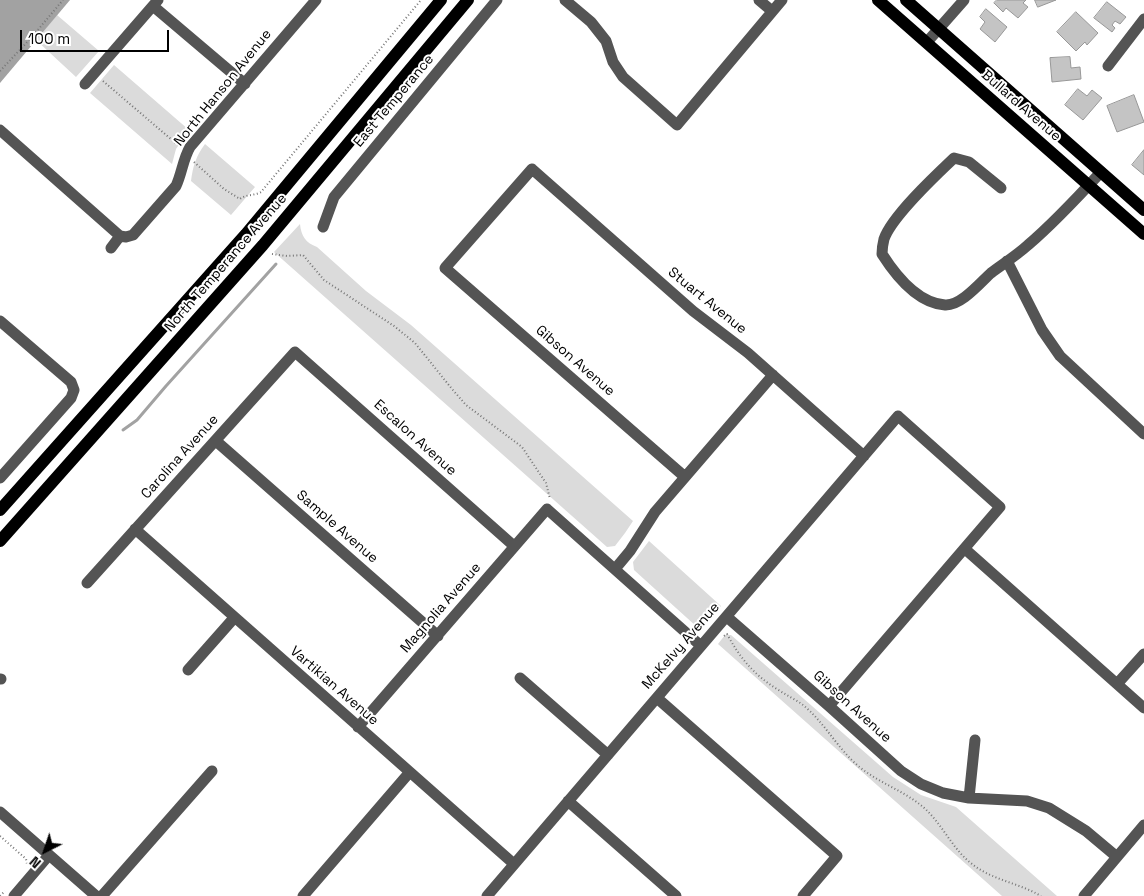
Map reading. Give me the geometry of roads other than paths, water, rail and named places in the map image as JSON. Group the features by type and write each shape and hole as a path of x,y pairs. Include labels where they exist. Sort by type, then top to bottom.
{"main road":[{"name":"North Temperance Avenue","path":"0,510 246,234 441,0"},
{"name":"North Temperance Avenue","path":"0,541 263,245 468,0"},
{"name":"Bullard Avenue","path":"878,0 1089,186 1142,229"},
{"name":"Bullard Avenue","path":"906,0 1144,210"}],"street":[{"name":"North Hanson Avenue","path":"120,236 133,235 176,186 190,147 316,0"},
{"name":"East Temperance","path":"323,227 334,197 497,0"},
{"path":"565,0 591,22 606,41 613,62 623,76 677,125 782,0"},
{"path":"759,0 772,12"},
{"path":"927,42 964,0"},
{"path":"86,84 155,3 245,84"},
{"path":"1108,66 1144,19"},
{"path":"0,130 120,236 111,248"},
{"path":"1001,188 969,162 954,158 933,178 891,226 884,240 882,254 890,268 914,292 930,302 947,306 962,300 1007,261 1028,246 1101,172"},
{"name":"Stuart Avenue","path":"445,268 532,169 672,293 748,353 864,456"},
{"path":"1007,261 1042,330 1060,356 1144,434"},
{"name":"Gibson Avenue","path":"445,268 685,478"},
{"path":"0,321 71,382 74,390 71,398 0,477"},
{"name":"Carolina Avenue","path":"87,583 295,352"},
{"name":"Escalon Avenue","path":"295,352 514,546"},
{"path":"701,646 615,568 630,551 656,512 773,375"},
{"name":"McKelvy Avenue","path":"487,896 898,416 1000,507 965,549"},
{"name":"Sample Avenue","path":"216,441 438,636"},
{"name":"Magnolia Avenue","path":"358,727 514,546 551,507 615,568"},
{"name":"Vartikian Avenue","path":"136,529 234,618 514,864"},
{"path":"829,706 965,549 1144,708"},
{"name":"Gibson Avenue","path":"727,617 901,771 921,784 943,793 969,798 1027,801 1049,808 1086,831 1117,857"},
{"path":"188,670 234,618"},
{"path":"1117,684 1144,654"},
{"path":"520,678 608,755"},
{"path":"657,698 837,856 803,896"},
{"path":"969,798 975,740"},
{"path":"102,896 212,771"},
{"path":"303,896 410,773"},
{"path":"568,801 676,896"},
{"path":"0,812 96,896"},
{"path":"1084,896 1144,825"},
{"path":"14,896 49,855"}],"waterway":[{"path":"123,430 137,420 276,264"}]}
